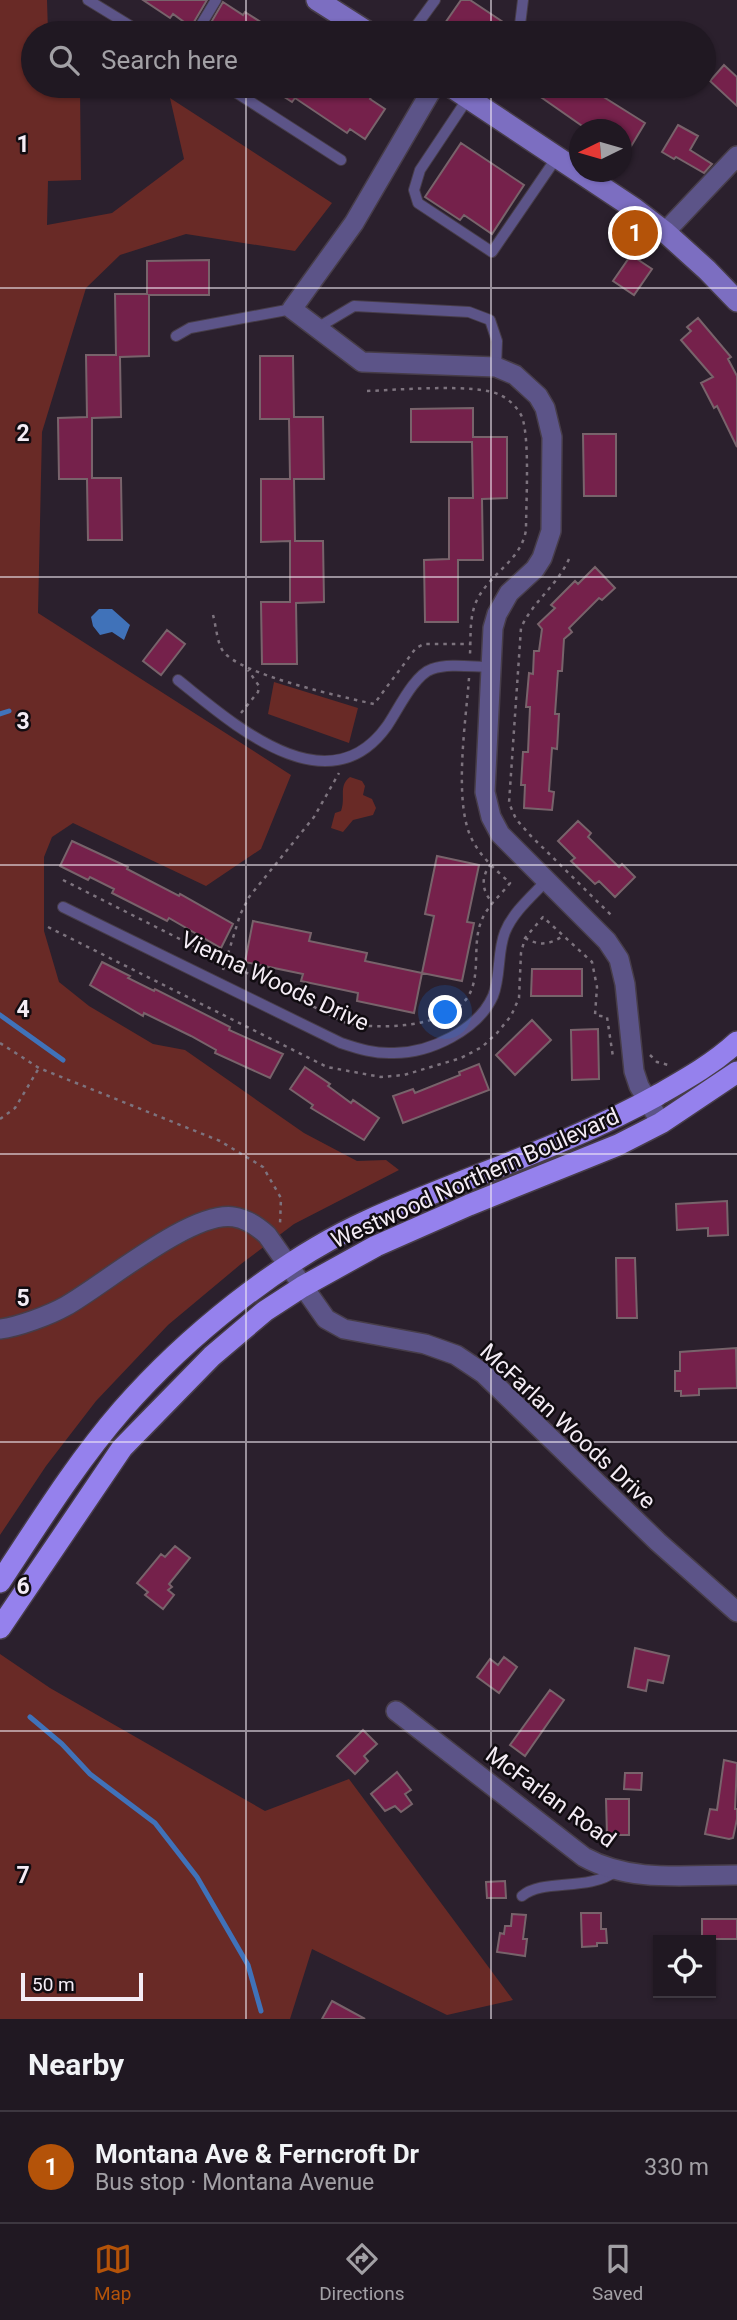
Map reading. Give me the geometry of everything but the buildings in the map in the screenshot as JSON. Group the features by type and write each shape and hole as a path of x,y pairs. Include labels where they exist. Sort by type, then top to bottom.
{"main road":[{"name":"Westwood Northern Boulevard","path":"4,1575 85,1457 122,1409 192,1339 288,1265 365,1222 560,1143 648,1100 691,1076 737,1042"},
{"name":"Westwood Northern Boulevard","path":"0,1628 122,1448 212,1356 265,1311 376,1246 618,1145 661,1123 737,1072"}],"street":[{"path":"317,0 350,21"},
{"path":"427,98 354,223 292,309 362,362 496,367 524,381 538,396 548,415 552,437 551,531 542,558 509,593 497,614 492,636 485,782 487,803 500,834 607,941 619,959 625,984 634,1071 661,1123"},
{"path":"474,98 665,232 708,270 737,301"},
{"path":"665,232 737,156"},
{"name":"McFarlan Woods Drive","path":"0,1329 64,1307 174,1236 210,1219 234,1217 254,1224 267,1235 326,1319 344,1329 425,1344 456,1355 483,1373 657,1542 737,1612"},
{"name":"McFarlan Road","path":"396,1711 584,1857 616,1871 637,1875 737,1875"}],"lane":[{"path":"88,0 122,21"},
{"path":"203,21 216,0"},
{"path":"420,21 435,0"},
{"path":"520,21 523,0"},
{"path":"245,98 341,160"},
{"path":"460,98 420,170 414,191 418,203 492,252 557,157"},
{"path":"317,328 354,306 469,313 490,320 498,341 496,367"},
{"path":"176,337 190,328 292,309"},
{"path":"178,680 233,724 265,745 284,753 319,761 346,758 375,740 419,678 430,669 491,667"},
{"name":"Vienna Woods Drive","path":"63,907 341,1043 366,1051 391,1054 416,1051 433,1045 473,1023 493,995 505,932 514,915 546,881"},
{"path":"4,1575 29,1583"},
{"path":"522,1896 543,1888 596,1881 616,1871"}],"path":[{"path":"63,880 344,1022 358,1026 393,1027 425,1022 453,1010 468,998 475,981 481,922 510,883 473,842 464,820 462,795 473,609 478,597 516,556 524,543 525,434 522,417 512,403 499,394 480,389 367,391"},
{"path":"569,559 561,576 527,614 521,628 509,803 516,819 530,835 613,917"},
{"path":"213,615 222,651 246,668 259,686 258,692 233,724"},
{"path":"246,668 333,695 374,704 416,648 424,644 471,644"},
{"path":"219,983 248,897 314,817 346,758"},
{"path":"491,864 483,878 487,897 493,903"},
{"path":"48,928 318,1063 381,1077 404,1075 461,1059 482,1047 498,1033 511,1016 519,998 521,953 525,938 543,917 592,962 597,987 595,1015 607,1017 613,1057 631,1048 646,1050 657,1062 672,1066"},
{"path":"525,938 534,943 546,944 563,936"},
{"path":"0,1043 39,1068 219,1141 263,1167 281,1198 280,1224"},
{"path":"0,1119 15,1108 39,1068"}],"shaded area":[{"path":"0,0 47,0 48,21 21,21 21,98 80,98 81,180 48,181 47,225 112,213 184,159 170,98 332,203 295,251 186,234 120,255 86,288 42,432 38,613 291,775 261,849 206,886 73,823 52,837 44,857 44,931 59,982 89,1006 153,1044 185,1050 304,1133 357,1161 386,1160 399,1170 294,1224 168,1325 96,1401 46,1466 0,1535"},
{"path":"274,682 358,708 349,743 268,714"},
{"path":"350,777 362,781 365,786 363,795 372,799 376,808 373,815 353,820 343,832 331,828 335,813 341,811 344,784"},
{"path":"0,1654 50,1688 265,1811 349,1779 513,2000 447,2015 312,1949 290,2019 0,2019"}],"water":[{"path":"99,609 112,609 130,625 124,640 112,632 100,635 93,626 91,617"}],"waterway":[{"path":"0,714 9,711"},
{"path":"0,1015 63,1060"},
{"path":"30,1717 62,1744 90,1774 155,1823 197,1877 248,1965 261,2011"}],"place":[{"name":"Montana Ave & Ferncroft Dr","path":"635,233"}]}
